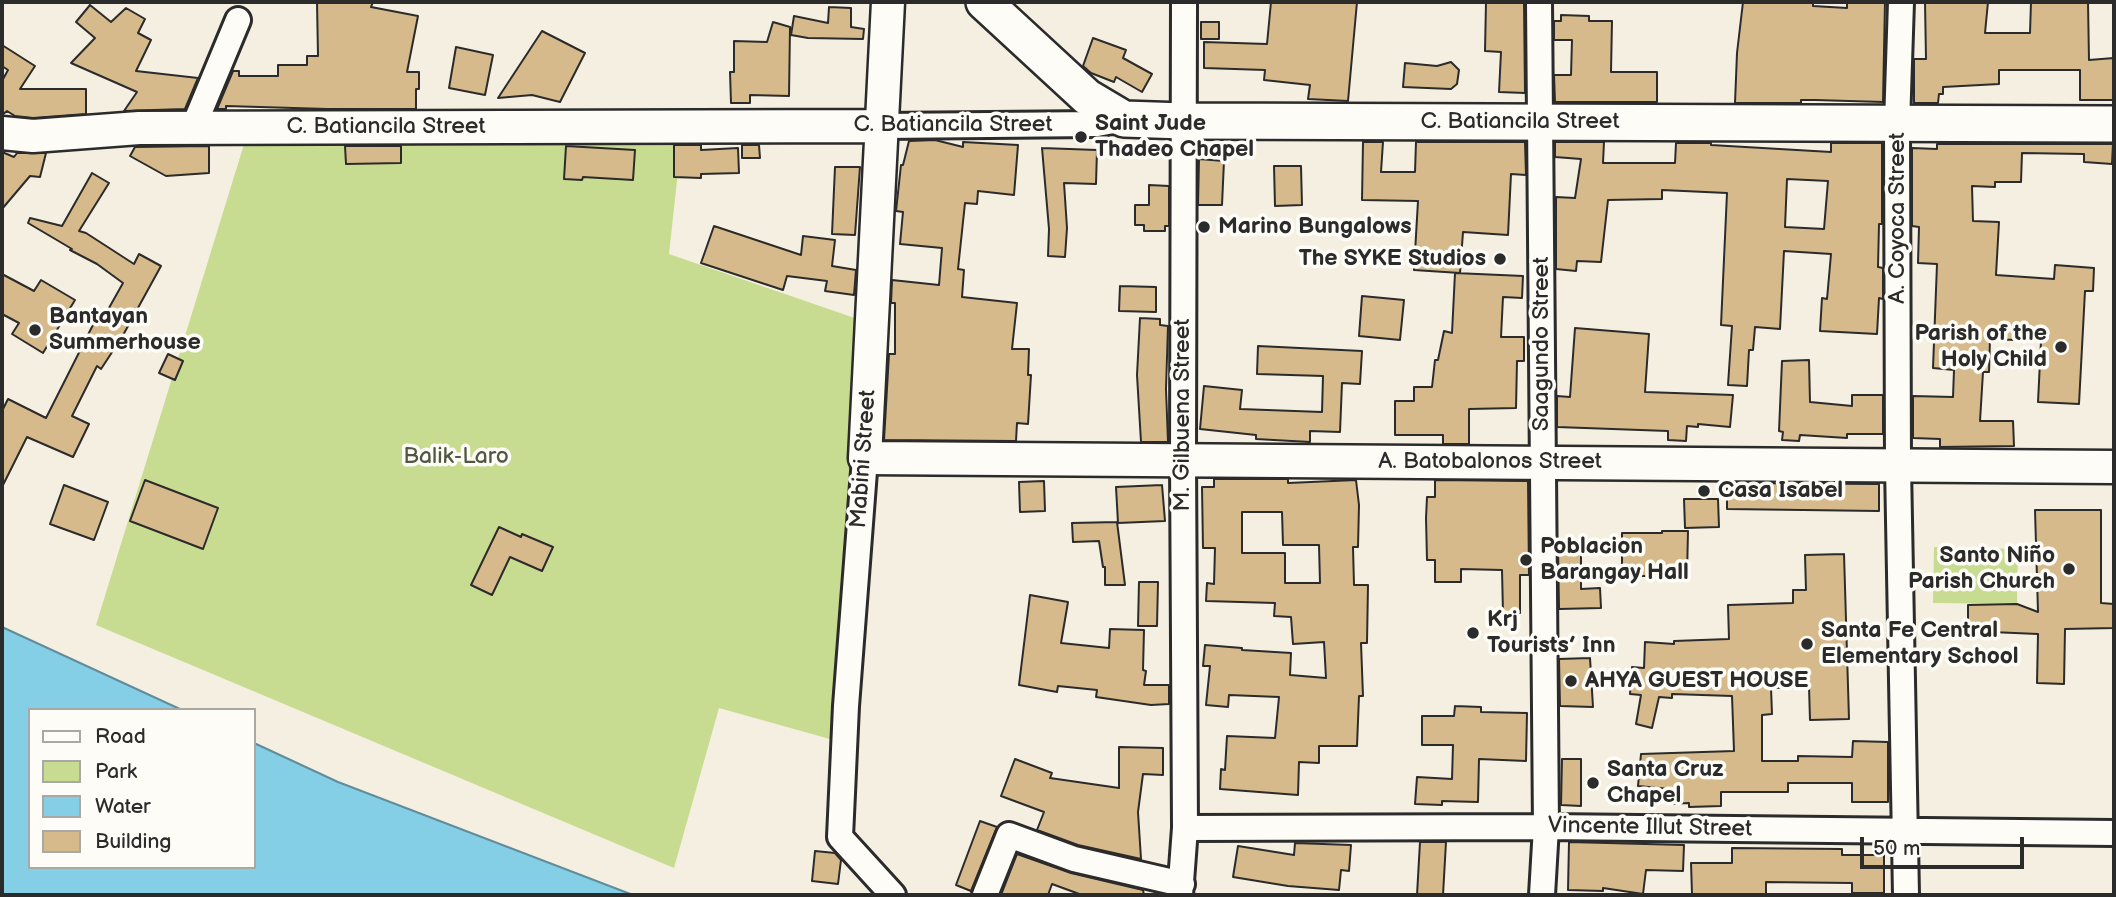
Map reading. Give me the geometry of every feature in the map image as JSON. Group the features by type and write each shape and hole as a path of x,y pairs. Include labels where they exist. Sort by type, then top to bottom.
{"main road":[{"path":"984,2 1087,97 1124,119"},
{"name":"C. Batiancila Street","path":"1124,119 2114,124"}],"street":[{"name":"Mabini Street","path":"888,2 865,458 846,706 840,837 893,895"},
{"name":"M. Gilbuena Street","path":"1181,890 1185,828 1184,2"},
{"name":"Saagundo Street","path":"1539,2 1546,827 1542,895"},
{"name":"A. Coyoca Street","path":"1901,2 1898,124 1898,466 1906,895"},
{"path":"193,128 238,20"},
{"name":"C. Batiancila Street","path":"2,134 33,136 126,128 1097,124 1124,119"},
{"name":"A. Batobalonos Street","path":"865,458 2114,467"},
{"name":"Vincente Illut Street","path":"1185,828 1546,827 2114,833"},
{"path":"985,895 1009,835 1074,859 1181,890"}],"green space":[{"name":"Balik-Laro","path":"683,126 669,254 872,324 844,743 719,708 674,868 96,625 249,128"},
{"path":"1934,547 2018,549 2017,604 1933,603"}],"water":[{"path":"2,627 178,708 28,708 28,869 256,869 256,744 338,782 633,895 2,895"}],"building":[{"path":"317,2 373,2 371,7 418,16 407,72 419,72 416,109 226,106 226,109 217,109 233,71 239,71 239,76 278,76 278,65 307,65 307,56 318,56"},
{"path":"1271,2 1357,2 1348,101 1308,99 1310,85 1264,80 1265,70 1204,68 1204,42 1267,44"},
{"path":"1486,2 1524,2 1525,93 1499,92 1501,52 1485,51"},
{"path":"1743,2 1813,2 1813,6 1847,8 1847,2 1885,2 1883,102 1801,100 1801,103 1735,103"},
{"path":"1925,2 1988,2 1985,33 2030,33 2031,2 2088,2 2089,60 2114,58 2114,100 2080,100 2080,70 1999,70 1999,84 1943,87 1938,103 1914,103 1914,59 1926,59"},
{"path":"90,5 111,22 126,8 145,19 138,33 151,40 136,71 198,78 185,109 124,111 137,92 71,63 95,38 76,22"},
{"path":"829,7 851,8 851,27 864,29 863,39 791,35 794,16 828,23"},
{"path":"1561,15 1589,16 1589,21 1612,21 1611,72 1657,72 1657,102 1555,102 1554,75 1571,75 1572,40 1554,40 1554,21 1561,21"},
{"path":"773,22 790,27 789,96 750,95 750,103 731,103 730,72 734,72 734,41 767,42"},
{"path":"1201,22 1219,22 1219,39 1201,39"},
{"path":"542,31 585,53 560,102 532,95 498,98"},
{"path":"1093,38 1126,50 1123,58 1152,74 1142,92 1116,77 1114,82 1091,73 1083,66"},
{"path":"2,45 35,66 20,89 86,89 86,114 33,118 15,116 7,111 2,115 2,81 8,70 2,66"},
{"path":"456,47 493,55 485,95 449,88"},
{"path":"1451,62 1459,70 1457,84 1451,89 1403,87 1405,63 1437,66"},
{"path":"935,140 963,147 963,142 1018,145 1014,195 978,191 977,204 965,203 958,269 964,270 962,297 1017,303 1012,349 1029,349 1028,375 1031,375 1028,424 1017,423 1016,441 884,440 889,354 895,354 892,280 939,285 942,248 900,244 903,212 896,211 901,165 909,141"},
{"path":"1363,142 1383,142 1381,172 1415,172 1416,142 1525,142 1526,175 1511,174 1508,235 1463,232 1460,273 1414,270 1418,201 1362,200"},
{"path":"1555,142 1604,142 1603,163 1675,163 1676,143 1831,152 1831,143 1882,143 1882,224 1879,224 1878,267 1883,268 1883,299 1879,298 1877,334 1820,331 1822,298 1827,299 1831,254 1784,251 1780,329 1755,327 1753,350 1749,350 1747,386 1728,385 1732,326 1721,325 1727,193 1662,190 1662,199 1608,200 1601,262 1577,261 1576,271 1556,269 1556,197 1575,198 1581,159 1555,157","holes":["1787,179 1828,181 1824,229 1785,227"]},
{"path":"1937,144 2113,144 2112,164 2084,162 2084,154 2022,153 2021,182 1995,182 1995,187 1972,186 1973,221 1999,222 1996,275 2054,279 2055,265 2094,268 2093,291 2085,291 2079,404 2038,402 2041,341 1990,339 1989,372 1983,372 1980,421 2013,421 2014,446 1940,447 1940,439 1913,438 1913,396 1953,397 1954,370 1933,368 1937,264 1918,263 1919,227 1912,226 1912,148 1937,149"},
{"path":"674,145 701,145 701,150 738,148 739,173 701,174 701,178 674,177"},
{"path":"742,145 759,145 760,158 742,158"},
{"path":"209,146 209,173 166,176 130,156 135,147"},
{"path":"345,146 401,146 401,163 346,164"},
{"path":"566,146 635,150 633,180 583,177 582,180 564,179"},
{"path":"1042,148 1097,150 1096,184 1064,183 1067,228 1065,257 1048,256 1049,229"},
{"path":"2,152 14,157 17,153 46,153 40,177 30,176 2,209"},
{"path":"1199,159 1224,161 1222,205 1198,205"},
{"path":"1274,166 1301,166 1302,205 1275,206"},
{"path":"835,167 860,167 855,235 832,234"},
{"path":"92,173 109,183 79,231 134,264 139,254 161,266 122,337 101,369 97,366 72,416 89,424 73,457 27,437 2,487 2,411 8,399 46,418 100,311 105,315 123,283 97,264 28,223 30,218 62,226"},
{"path":"1149,185 1169,186 1169,226 1165,226 1165,231 1144,231 1144,225 1135,225 1135,205 1149,205"},
{"path":"714,226 801,255 803,236 835,240 832,266 856,270 854,295 825,291 827,281 787,276 783,290 701,263"},
{"path":"1455,273 1523,276 1522,298 1503,297 1501,337 1524,337 1524,361 1517,361 1516,408 1469,409 1469,444 1443,444 1443,435 1395,435 1395,401 1414,401 1414,387 1432,387 1435,360 1438,360 1444,331 1452,333"},
{"path":"2,274 34,291 41,280 75,300 43,353 12,334 19,323 2,314"},
{"path":"1120,286 1156,287 1156,312 1119,311"},
{"path":"1362,296 1404,300 1400,340 1359,336"},
{"path":"1140,318 1160,319 1160,325 1168,326 1168,442 1141,442 1137,375"},
{"path":"1575,328 1649,334 1645,392 1733,395 1730,427 1698,424 1698,427 1687,426 1686,441 1668,440 1668,431 1557,427 1557,396 1570,397"},
{"path":"1258,346 1362,351 1360,384 1342,383 1340,432 1310,431 1310,442 1256,439 1256,435 1200,429 1204,386 1242,390 1240,409 1322,412 1323,376 1257,374"},
{"path":"168,354 183,361 175,380 159,373"},
{"path":"1809,360 1810,402 1852,406 1852,395 1883,395 1883,434 1847,434 1847,438 1800,435 1799,441 1782,440 1783,432 1779,431 1782,361"},
{"path":"1214,479 1288,479 1288,483 1356,480 1359,505 1358,547 1353,547 1354,585 1368,585 1367,643 1361,643 1363,696 1359,696 1357,746 1319,746 1319,763 1299,762 1298,795 1220,789 1221,769 1225,770 1227,736 1275,738 1279,697 1229,695 1228,707 1206,705 1210,666 1203,666 1205,645 1291,653 1290,675 1326,678 1324,642 1293,644 1291,617 1274,616 1275,603 1206,601 1207,583 1214,584 1215,548 1203,548 1202,487 1214,487","holes":["1242,512 1282,512 1283,545 1319,545 1320,583 1285,583 1285,553 1242,553"]},
{"path":"145,480 218,508 203,549 130,521"},
{"path":"1435,480 1528,481 1529,575 1520,575 1520,613 1503,613 1502,570 1461,569 1461,582 1435,582 1435,560 1427,560 1426,518 1427,497 1435,497"},
{"path":"1044,481 1045,511 1020,512 1019,482"},
{"path":"1727,483 1879,484 1879,511 1727,509"},
{"path":"64,485 108,502 94,540 50,524"},
{"path":"1162,485 1165,521 1118,523 1116,487"},
{"path":"1684,499 1718,499 1719,527 1685,528"},
{"name":"Santo Niño Parish Church","path":"2035,510 2101,510 2101,603 2114,604 2114,628 2065,629 2064,684 2037,683 2038,634 1968,631 1968,605 2017,604 2038,612"},
{"path":"1117,522 1125,585 1105,585 1105,567 1099,541 1073,542 1072,523"},
{"path":"499,527 553,547 542,571 510,557 492,595 471,585"},
{"path":"1688,531 1687,576 1622,576 1622,533"},
{"path":"1558,547 1581,547 1581,589 1600,588 1601,608 1559,609"},
{"path":"1844,554 1849,719 1810,720 1809,687 1771,688 1772,714 1762,715 1762,761 1798,761 1798,756 1852,757 1853,741 1888,742 1888,802 1852,802 1852,783 1788,783 1788,792 1721,792 1721,806 1689,807 1689,803 1670,804 1670,789 1638,786 1641,754 1734,751 1732,696 1672,694 1672,698 1659,697 1652,728 1636,724 1641,695 1630,694 1632,667 1644,668 1645,642 1674,644 1674,641 1729,639 1728,605 1793,603 1793,590 1806,590 1805,555"},
{"path":"1139,582 1158,582 1157,626 1138,626"},
{"path":"1030,595 1068,602 1061,643 1109,648 1110,629 1144,630 1144,685 1169,685 1169,704 1151,705 1096,697 1097,690 1058,686 1057,692 1019,685"},
{"name":"AHYA GUEST HOUSE","path":"1590,658 1593,707 1560,706 1559,659"},
{"path":"1455,706 1481,707 1481,712 1527,713 1526,761 1479,759 1478,802 1442,801 1442,805 1415,804 1417,777 1452,779 1453,745 1422,745 1422,716 1454,716"},
{"path":"1119,747 1163,748 1163,775 1143,774 1138,812 1141,859 1078,845 1037,830 1044,812 1001,796 1015,759 1052,773 1050,778 1119,788"},
{"path":"1562,759 1581,759 1581,806 1561,805"},
{"path":"980,821 997,827 971,891 956,885"},
{"path":"1420,842 1446,842 1443,895 1417,895"},
{"path":"1569,842 1684,845 1683,871 1646,870 1643,894 1603,888 1603,891 1568,890"},
{"path":"1295,843 1351,845 1349,871 1341,870 1339,890 1288,886 1233,877 1238,846 1294,855"},
{"path":"1732,848 1842,849 1842,855 1884,855 1884,893 1852,893 1852,883 1766,882 1766,895 1692,894 1691,863 1732,863"},
{"path":"815,851 835,853 841,860 838,884 812,881"},
{"path":"1017,854 1071,873 1143,890 1144,895 1082,895 1052,884 1048,895 1001,895"}],"place":[{"name":"Saint Jude Thadeo Chapel","path":"1081,137"},
{"name":"Marino Bungalows","path":"1204,227"},
{"name":"The SYKE Studios","path":"1500,259"},
{"name":"Bantayan Summerhouse","path":"35,330"},
{"name":"Parish of the Holy Child","path":"2061,347"},
{"name":"Casa Isabel","path":"1704,491"},
{"name":"Poblacion Barangay Hall","path":"1526,560"},
{"name":"Santo Niño Parish Church","path":"2069,569"},
{"name":"Krj Tourists’ Inn","path":"1473,633"},
{"name":"Santa Fe Central Elementary School","path":"1807,644"},
{"name":"AHYA GUEST HOUSE","path":"1571,681"},
{"name":"Santa Cruz Chapel","path":"1593,783"}]}
